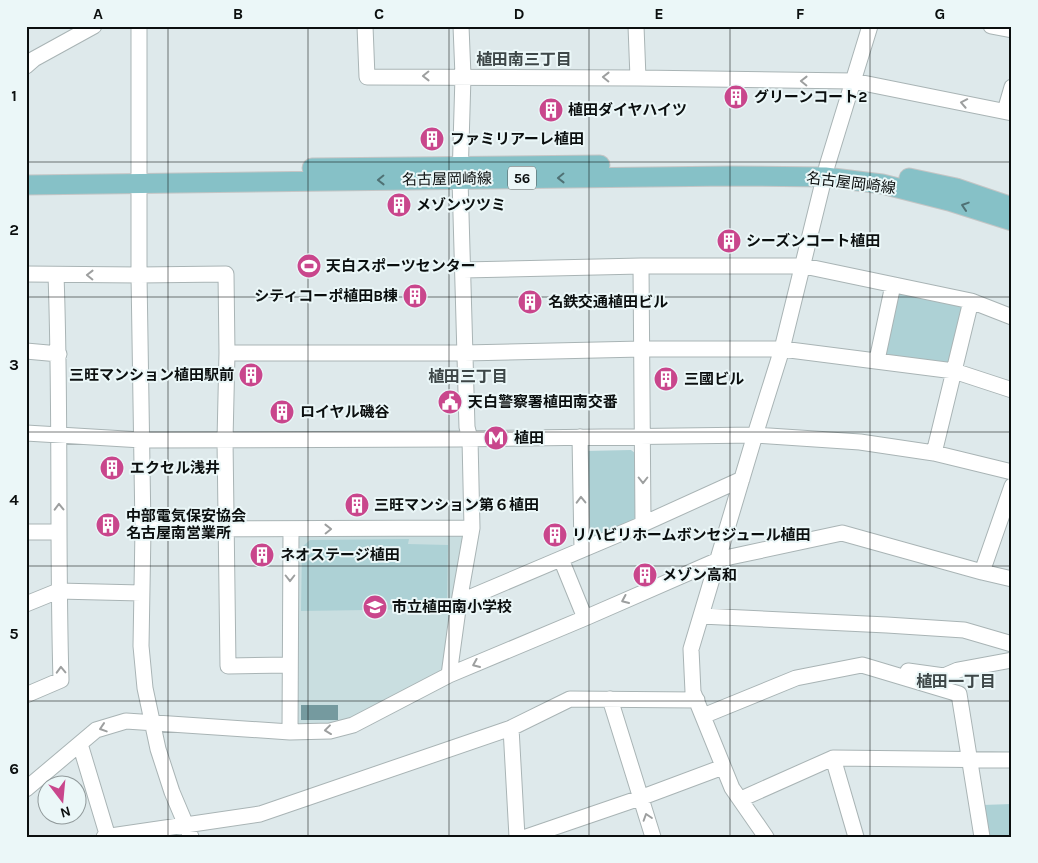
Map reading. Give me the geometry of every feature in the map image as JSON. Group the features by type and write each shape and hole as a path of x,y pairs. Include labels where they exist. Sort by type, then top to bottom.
{"main road":[{"name":"名古屋岡崎線","path":"26,185 139,178 460,172 733,164 826,172 884,173 956,188 1012,207"},
{"name":"名古屋岡崎線","path":"826,172 949,200 1012,221"},
{"name":"名古屋岡崎線","path":"26,173 139,178"}],"street":[{"path":"26,66 94,26"},
{"path":"139,26 139,275 143,529 141,646 151,723 172,792 189,831"},
{"path":"365,26 367,77 464,76 853,81 1008,112 1012,87"},
{"path":"450,675 459,602 472,528 462,270 460,172 464,76 461,26"},
{"path":"636,26 638,78"},
{"path":"766,837 732,788 723,768 693,692 691,649 782,349 826,172 870,26"},
{"path":"990,26 1012,30"},
{"path":"462,270 641,266 804,266 971,301 1012,316"},
{"path":"641,266 643,524"},
{"path":"26,274 226,274 225,440 228,666 290,665"},
{"path":"26,695 62,680 58,591 59,354 56,275"},
{"path":"878,360 893,285"},
{"path":"934,453 971,301"},
{"path":"227,353 782,349 954,371 1012,390"},
{"path":"26,351 59,354"},
{"path":"26,433 142,440 470,439 755,435 860,442 934,453 1012,472"},
{"path":"580,437 582,549"},
{"path":"459,602 561,560 742,479"},
{"path":"982,572 1012,486"},
{"path":"143,529 472,528"},
{"path":"290,732 291,530"},
{"path":"26,532 59,532"},
{"path":"26,789 96,730 126,721 290,732 330,731 353,725 450,675 718,560 842,533 982,572 1012,578"},
{"path":"561,560 585,618"},
{"path":"26,604 58,591 141,593"},
{"path":"701,616 964,630 1012,644"},
{"path":"703,716 796,678 862,665 944,676 958,670 1012,660"},
{"path":"862,665 959,694 982,837"},
{"path":"80,744 106,837 189,831 260,814 511,728 570,699 697,700"},
{"path":"610,699 653,837"},
{"path":"511,728 517,837"},
{"path":"833,758 856,837"},
{"path":"741,799 833,758 1012,760"},
{"path":"526,837 723,768"}],"shaded area":[{"path":"897,292 964,305 948,365 883,358"},
{"path":"631,450 635,453 636,519 589,540 584,451"},
{"name":"市立植田南小学校","path":"462,534 465,538 441,675 361,718 326,728 297,726 297,539 300,535"},
{"path":"409,539 408,544 448,545 447,605 435,609 301,611 302,547 310,540"},
{"path":"301,705 338,705 338,720 301,720"},
{"path":"1012,804 1012,837 987,837 982,805"}],"place":[{"name":"グリーンコート2","path":"736,97"},
{"name":"植田ダイヤハイツ","path":"551,110"},
{"name":"ファミリアーレ植田","path":"432,139"},
{"name":"メゾンツツミ","path":"399,205"},
{"name":"シーズンコート植田","path":"729,241"},
{"name":"天白スポーツセンター","path":"309,266"},
{"name":"シティコーポ植田B棟","path":"415,296"},
{"name":"名鉄交通植田ビル","path":"530,302"},
{"name":"三旺マンション植田駅前","path":"251,375"},
{"name":"三國ビル","path":"666,379"},
{"name":"天白警察署植田南交番","path":"450,402"},
{"name":"ロイヤル磯谷","path":"282,412"},
{"name":"植田","path":"496,438"},
{"name":"エクセル浅井","path":"112,468"},
{"name":"三旺マンション第６植田","path":"357,505"},
{"name":"中部電気保安協会 名古屋南営業所","path":"108,525"},
{"name":"リハビリホームボンセジュール植田","path":"555,535"},
{"name":"ネオステージ植田","path":"262,555"},
{"name":"メゾン高和","path":"645,575"},
{"name":"市立植田南小学校","path":"375,607"}],"district":[{"name":"植田南三丁目","path":"524,59"},
{"name":"植田三丁目","path":"468,376"},
{"name":"植田一丁目","path":"956,681"}]}
